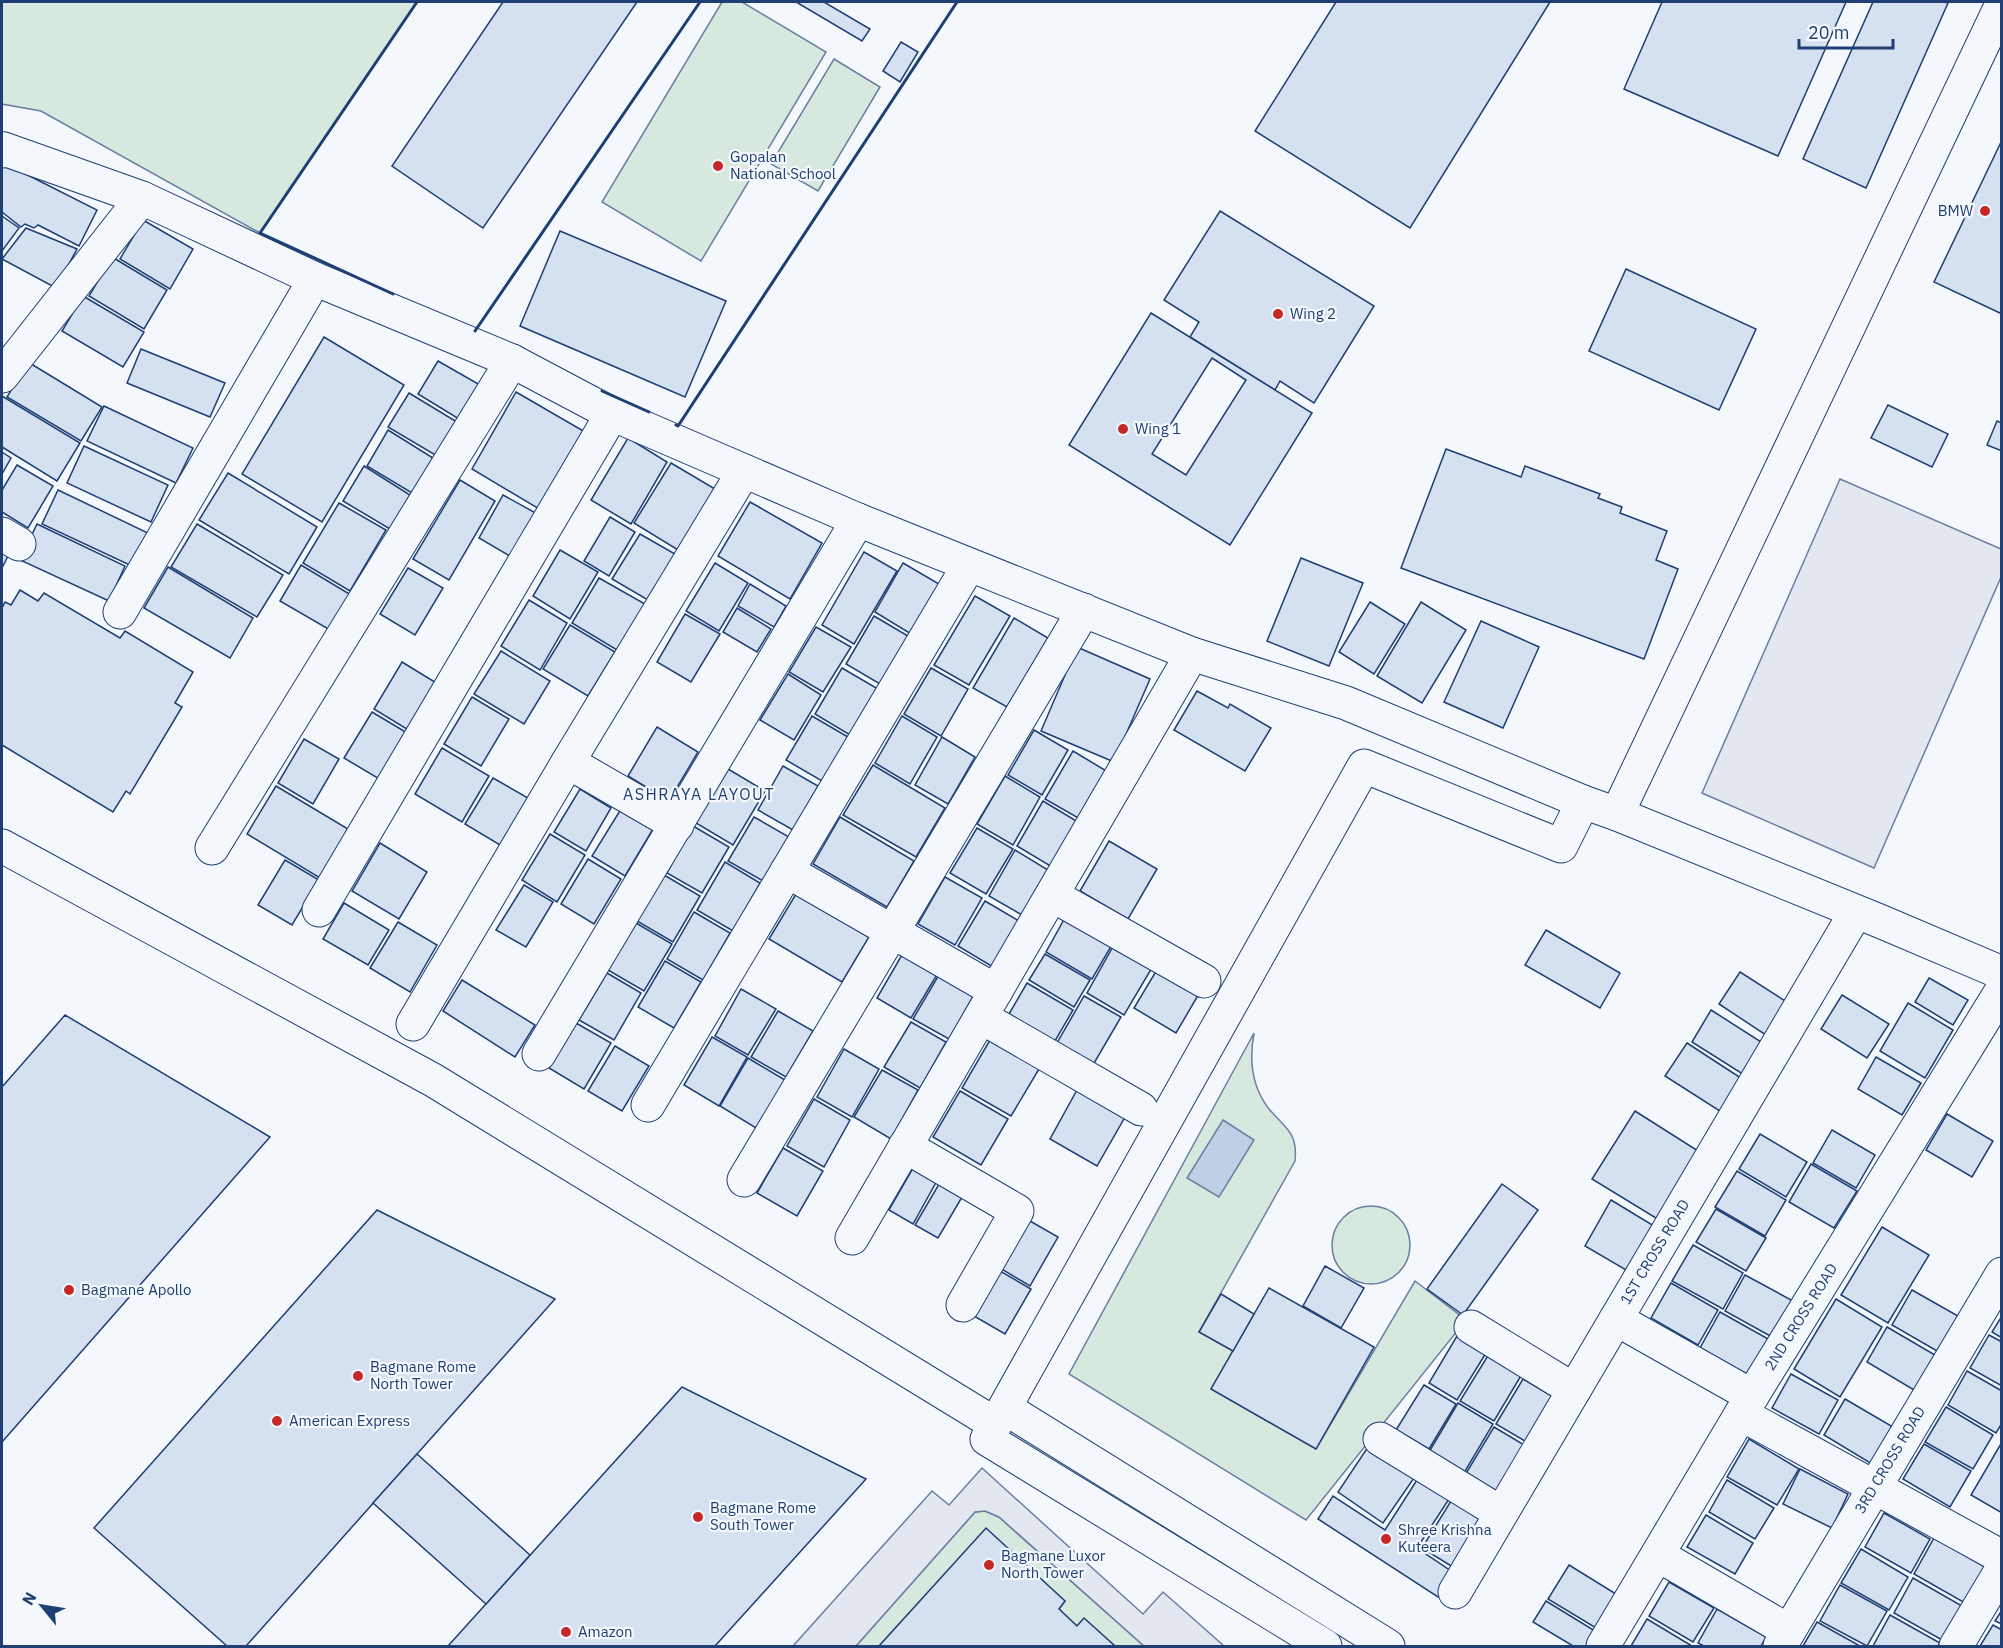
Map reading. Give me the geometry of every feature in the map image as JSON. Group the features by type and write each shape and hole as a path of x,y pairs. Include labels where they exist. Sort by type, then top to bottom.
{"street":[{"path":"1617,814 2001,4"},
{"path":"2,151 3,149 142,198 315,279 512,361 612,414 858,520 1192,654 1346,703 2001,973"},
{"path":"2,376 142,198"},
{"path":"120,612 315,279"},
{"path":"212,848 512,361"},
{"path":"319,910 612,414"},
{"path":"413,1024 744,471"},
{"path":"540,1054 858,520"},
{"path":"648,1105 969,565"},
{"path":"744,1180 1084,610"},
{"path":"852,1238 1192,654"},
{"path":"568,762 676,825"},
{"path":"996,1424 1364,766 1418,790 1561,846 1583,802"},
{"path":"2,846 433,1080 996,1424 1388,1647"},
{"path":"787,871 892,932 988,1004 1141,1109"},
{"path":"1052,895 1204,981"},
{"name":"1ST CROSS ROAD","path":"1455,1592 1856,912"},
{"name":"2ND CROSS ROAD","path":"1603,1647 1747,1405 2001,990"},
{"path":"905,1146 1017,1211 963,1305"},
{"name":"3RD CROSS ROAD","path":"1784,1639 2001,1274"},
{"path":"1616,1319 1874,1487 2001,1557"},
{"path":"1471,1327 1574,1390"},
{"path":"996,1424 1325,1647"},
{"path":"1380,1439 1501,1513"},
{"path":"1658,1555 1784,1639"},
{"path":"1956,1647 2001,1569"}],"shaded area":[{"path":"2,2 417,2 260,233 41,111 2,104"},
{"path":"722,2 742,2 826,52 701,261 602,202"},
{"path":"834,59 880,87 818,191 771,164"},
{"path":"1840,479 2001,549 2001,577 1874,868 1702,793"},
{"path":"1254,1033 1252,1063 1255,1082 1269,1109 1289,1131 1294,1143 1295,1161 1199,1332 1233,1351 1211,1389 1316,1449 1415,1281 1466,1320 1306,1520 1069,1374"},
{"path":"1371,1206 1386,1209 1403,1223 1410,1245 1407,1260 1393,1277 1371,1284 1356,1281 1339,1267 1332,1245 1335,1230 1349,1213"},
{"path":"982,1468 1143,1614 1163,1592 1224,1646 1144,1646 999,1517 985,1511 975,1512 856,1646 793,1646 932,1491 949,1505"},
{"path":"985,1511 999,1517 1144,1646 1115,1646 1084,1619 1077,1626 1059,1609 1065,1601 986,1529 879,1646 856,1646 975,1512"}],"water":[{"path":"1223,1120 1254,1140 1219,1197 1187,1178"}],"building":[{"path":"503,2 637,2 483,228 392,166"},
{"path":"796,2 824,2 870,29 862,41"},
{"path":"1336,2 1550,2 1410,228 1255,131"},
{"path":"1662,2 1846,2 1778,156 1624,89"},
{"path":"1873,2 1948,3 1866,188 1803,159"},
{"path":"901,42 918,52 900,82 883,71"},
{"name":"BMW","path":"2002,140 2002,314 1934,282"},
{"path":"2,162 97,210 79,246 38,225 34,228 25,224 21,227 2,212"},
{"name":"Wing 2","path":"1220,211 1374,306 1314,403 1280,381 1275,390 1190,337 1199,322 1164,300"},
{"path":"2,216 19,228 2,251"},
{"path":"143,220 193,249 170,289 120,259"},
{"path":"26,228 77,249 56,288 2,259"},
{"path":"560,231 726,301 685,397 520,326"},
{"path":"112,257 167,290 144,329 89,296"},
{"path":"1626,269 1756,329 1719,410 1589,351"},
{"path":"83,296 144,332 123,367 62,331"},
{"name":"Wing 1","path":"1151,313 1312,413 1230,545 1069,445","holes":["1212,358 1246,380 1186,475 1152,454"]},
{"path":"324,337 404,385 322,522 242,474"},
{"path":"141,349 225,383 210,417 127,383"},
{"path":"438,361 480,385 459,419 418,394"},
{"path":"28,362 102,407 81,441 7,397"},
{"path":"516,392 592,436 546,513 472,469"},
{"path":"409,393 457,422 437,456 388,427"},
{"path":"2,396 80,443 57,481 2,447"},
{"path":"1888,405 1948,434 1932,467 1871,438"},
{"path":"104,406 193,448 176,483 87,441"},
{"path":"1997,421 2002,423 2002,451 1987,445"},
{"path":"388,430 433,458 412,493 367,466"},
{"path":"628,438 667,462 631,524 591,500"},
{"path":"84,446 168,485 151,522 67,483"},
{"path":"1446,449 1521,477 1525,466 1600,494 1598,498 1622,507 1620,513 1667,531 1656,560 1678,569 1644,659 1401,568"},
{"path":"2,452 11,458 2,474"},
{"path":"671,463 715,489 678,550 634,523"},
{"path":"17,465 53,486 28,528 2,512 2,490"},
{"path":"364,466 410,495 390,529 343,501"},
{"path":"228,473 317,527 289,574 199,520"},
{"path":"460,480 495,501 449,580 413,559"},
{"path":"58,490 150,534 134,567 42,524"},
{"path":"503,495 541,516 515,559 479,538"},
{"path":"750,502 822,543 790,599 718,556"},
{"path":"339,503 386,530 350,591 303,563"},
{"path":"610,517 635,532 609,576 584,561"},
{"path":"37,524 125,566 109,601 20,560"},
{"path":"197,524 283,575 257,617 171,567"},
{"path":"640,534 675,554 648,600 612,579"},
{"path":"2,550 9,554 2,568"},
{"path":"560,550 598,572 570,619 533,596"},
{"path":"864,552 897,571 854,644 822,625"},
{"path":"1301,558 1363,583 1329,666 1267,641"},
{"path":"715,563 748,583 719,631 686,611"},
{"path":"903,563 939,584 911,634 875,612"},
{"path":"301,565 351,595 330,630 280,601"},
{"path":"168,567 253,618 230,658 144,608"},
{"path":"408,568 443,588 415,635 380,614"},
{"path":"599,578 645,604 617,650 572,623"},
{"path":"750,584 786,606 774,627 738,606"},
{"path":"20,590 38,601 44,593 120,638 125,631 193,672 175,703 182,707 130,794 126,791 113,812 2,745 2,608 5,602 11,605"},
{"path":"975,596 1010,616 969,685 934,665"},
{"path":"529,600 567,623 540,670 501,646"},
{"path":"1370,602 1405,624 1374,674 1339,652"},
{"path":"1421,602 1466,630 1422,703 1377,676"},
{"path":"737,608 771,629 757,652 723,632"},
{"path":"685,614 720,634 691,682 657,662"},
{"path":"874,616 908,636 880,684 846,664"},
{"path":"1014,618 1048,638 1007,707 973,688"},
{"path":"1481,621 1539,647 1503,728 1444,702"},
{"path":"570,625 615,652 588,696 543,669"},
{"path":"816,627 851,647 823,692 789,672"},
{"path":"1077,647 1150,679 1114,762 1041,731"},
{"path":"501,651 550,681 524,724 474,694"},
{"path":"402,662 438,684 410,731 374,709"},
{"path":"842,668 878,689 850,735 815,714"},
{"path":"931,668 968,689 941,736 904,714"},
{"path":"788,674 821,695 794,740 760,720"},
{"path":"1197,691 1228,708 1230,704 1271,728 1245,771 1174,730"},
{"path":"472,697 509,719 481,766 444,744"},
{"path":"372,712 409,734 381,780 344,758"},
{"path":"812,716 848,737 822,781 786,760"},
{"path":"902,716 937,737 910,784 875,763"},
{"path":"657,727 698,752 669,801 628,776"},
{"path":"1034,730 1068,750 1042,795 1008,775"},
{"path":"942,737 975,757 948,804 915,785"},
{"path":"304,739 339,759 313,804 278,783"},
{"path":"442,748 489,776 462,822 415,794"},
{"path":"1073,751 1108,772 1080,819 1045,799"},
{"path":"873,765 945,808 916,857 843,815"},
{"path":"783,766 818,786 793,830 758,810"},
{"path":"728,769 765,791 733,845 696,823"},
{"path":"1005,776 1040,797 1013,845 977,824"},
{"path":"493,778 528,798 500,845 465,824"},
{"path":"276,786 348,829 320,878 247,834"},
{"path":"580,789 611,808 586,851 554,832"},
{"path":"1043,801 1078,822 1052,867 1017,846"},
{"path":"621,809 653,829 625,876 592,856"},
{"path":"754,817 789,837 763,881 728,861"},
{"path":"840,817 914,861 887,907 813,864"},
{"path":"693,826 729,847 702,893 667,873"},
{"path":"977,828 1013,849 986,894 950,873"},
{"path":"550,834 585,855 557,902 522,880"},
{"path":"1109,841 1157,869 1128,919 1080,891"},
{"path":"380,843 427,872 399,919 352,891"},
{"path":"1015,850 1048,870 1022,915 989,896"},
{"path":"588,859 621,879 594,924 561,904"},
{"path":"285,860 319,880 292,925 258,905"},
{"path":"725,862 760,883 733,931 697,910"},
{"path":"664,875 700,896 673,942 637,921"},
{"path":"945,877 982,898 955,945 918,924"},
{"path":"524,885 553,902 526,947 496,930"},
{"path":"796,894 869,937 842,982 769,939"},
{"path":"985,901 1019,921 993,967 958,946"},
{"path":"344,903 389,930 368,965 323,939"},
{"path":"694,912 730,933 703,980 667,959"},
{"path":"1066,916 1113,943 1092,979 1046,952"},
{"path":"398,922 437,945 410,992 370,968"},
{"path":"636,923 672,944 644,991 608,970"},
{"path":"1546,930 1620,973 1600,1008 1525,965"},
{"path":"1115,943 1153,966 1124,1015 1087,993"},
{"path":"903,953 938,973 911,1018 877,998"},
{"path":"1045,954 1090,980 1074,1007 1029,980"},
{"path":"665,961 701,982 674,1028 638,1007"},
{"path":"1158,968 1200,992 1176,1033 1134,1008"},
{"path":"1740,972 1796,1008 1775,1041 1719,1004"},
{"path":"607,973 641,993 614,1040 579,1020"},
{"path":"940,973 975,993 949,1039 913,1019"},
{"path":"1929,978 1968,1000 1953,1025 1915,1002"},
{"path":"462,980 535,1025 515,1057 443,1011"},
{"path":"1027,983 1073,1010 1055,1041 1009,1014"},
{"path":"741,989 776,1009 748,1055 715,1036"},
{"path":"1842,995 1889,1024 1867,1058 1821,1029"},
{"path":"1084,996 1121,1017 1093,1065 1057,1043"},
{"path":"1908,1003 1953,1030 1925,1078 1880,1051"},
{"path":"1711,1010 1769,1047 1749,1078 1692,1042"},
{"path":"778,1011 813,1031 786,1077 751,1057"},
{"name":"Bagmane Apollo","path":"65,1015 270,1137 2,1442 2,1087"},
{"path":"911,1022 946,1042 920,1088 884,1067"},
{"path":"576,1023 611,1043 584,1089 549,1068"},
{"path":"712,1037 747,1057 719,1106 684,1085"},
{"path":"990,1040 1039,1069 1011,1116 962,1088"},
{"path":"1687,1043 1747,1082 1726,1115 1665,1076"},
{"path":"615,1046 649,1066 622,1111 588,1091"},
{"path":"844,1049 879,1069 852,1117 817,1097"},
{"path":"1876,1057 1921,1083 1902,1115 1858,1089"},
{"path":"748,1058 785,1080 756,1128 720,1106"},
{"path":"882,1070 918,1090 891,1139 854,1117"},
{"path":"1077,1090 1125,1117 1097,1166 1050,1139"},
{"path":"960,1091 1008,1119 981,1165 933,1137"},
{"path":"814,1099 850,1120 824,1167 787,1146"},
{"path":"1635,1111 1706,1156 1664,1223 1592,1179"},
{"path":"1947,1114 1993,1141 1972,1177 1926,1150"},
{"path":"1832,1130 1875,1155 1856,1188 1813,1163"},
{"path":"1760,1134 1807,1162 1786,1197 1739,1169"},
{"path":"783,1148 823,1171 797,1216 757,1193"},
{"path":"916,1163 939,1177 913,1224 889,1210"},
{"path":"1811,1164 1857,1191 1834,1228 1789,1202"},
{"path":"1737,1171 1786,1200 1765,1236 1715,1207"},
{"path":"942,1179 965,1192 938,1238 915,1225"},
{"path":"1502,1184 1538,1210 1463,1315 1427,1289"},
{"path":"1611,1200 1659,1229 1633,1274 1585,1246"},
{"path":"1716,1209 1766,1238 1746,1271 1696,1242"},
{"name":"Bagmane Rome North Tower","path":"377,1210 555,1299 246,1646 227,1646 94,1528"},
{"path":"1023,1217 1058,1237 1030,1286 995,1265"},
{"path":"1882,1227 1929,1255 1888,1323 1841,1295"},
{"path":"1693,1245 1743,1273 1723,1309 1672,1281"},
{"path":"1325,1266 1364,1288 1341,1328 1303,1306"},
{"path":"993,1267 1031,1289 1005,1334 967,1312"},
{"path":"1745,1275 1793,1301 1772,1337 1725,1311"},
{"path":"1671,1283 1718,1310 1698,1345 1651,1318"},
{"path":"1269,1288 1374,1347 1316,1449 1211,1389"},
{"path":"1912,1290 1958,1316 1937,1351 1892,1325"},
{"path":"1221,1294 1254,1314 1233,1351 1199,1332"},
{"path":"1836,1299 1882,1327 1840,1397 1794,1369"},
{"path":"1720,1312 1770,1340 1750,1376 1700,1348"},
{"path":"2002,1316 2002,1338 1992,1332"},
{"path":"1887,1327 1935,1355 1914,1390 1867,1362"},
{"path":"1989,1335 2002,1342 2002,1386 1970,1368"},
{"path":"1457,1336 1486,1353 1457,1400 1429,1383"},
{"path":"1489,1354 1522,1374 1494,1421 1460,1401"},
{"path":"1967,1371 2002,1391 2002,1423 1996,1433 1948,1405"},
{"path":"1791,1374 1838,1400 1819,1434 1772,1408"},
{"path":"1523,1379 1557,1399 1530,1444 1496,1424"},
{"path":"1424,1385 1456,1404 1429,1449 1396,1430"},
{"name":"Bagmane Rome South Tower","path":"682,1387 866,1479 715,1646 448,1646"},
{"path":"1845,1399 1893,1427 1872,1464 1824,1435"},
{"path":"1458,1403 1493,1424 1464,1473 1429,1452"},
{"path":"1946,1407 1993,1435 1973,1469 1925,1442"},
{"path":"1494,1427 1529,1448 1500,1496 1465,1475"},
{"path":"1749,1439 1799,1469 1777,1505 1727,1477"},
{"path":"2002,1442 2002,1513 1971,1495"},
{"path":"1924,1444 1971,1471 1950,1507 1903,1479"},
{"path":"1368,1447 1414,1478 1383,1523 1338,1492"},
{"path":"417,1454 530,1555 486,1604 373,1503"},
{"path":"1800,1469 1848,1494 1832,1528 1783,1504"},
{"name":"Shree Krishna Kuteera","path":"1417,1480 1449,1499 1417,1548 1454,1573 1438,1597 1318,1519 1333,1496 1385,1530"},
{"path":"1727,1480 1774,1508 1755,1539 1709,1512"},
{"path":"1451,1501 1485,1522 1456,1569 1422,1548"},
{"path":"1884,1513 1930,1539 1911,1573 1865,1547"},
{"path":"1706,1515 1753,1543 1735,1574 1687,1547"},
{"name":"Bagmane Luxor North Tower","path":"986,1528 1065,1601 1059,1609 1077,1626 1084,1618 1115,1646 879,1646"},
{"path":"1934,1538 1985,1567 1965,1603 1914,1574"},
{"path":"1861,1549 1908,1577 1889,1610 1841,1583"},
{"path":"1569,1565 1616,1594 1596,1628 1548,1599"},
{"path":"1913,1578 1962,1606 1942,1640 1894,1613"},
{"path":"1669,1582 1714,1608 1693,1642 1649,1616"},
{"path":"1840,1585 1887,1611 1867,1646 1820,1621"},
{"path":"1546,1601 1595,1631 1586,1646 1573,1646 1533,1622"},
{"path":"1717,1609 1766,1637 1761,1646 1704,1646 1698,1643"},
{"path":"2002,1610 2002,1624 1995,1621"},
{"path":"1890,1615 1940,1643 1938,1646 1873,1646"},
{"path":"1647,1619 1692,1646 1631,1646"},
{"path":"1817,1622 1860,1646 1803,1646"},
{"path":"1993,1625 2002,1630 2002,1646 1980,1646"}],"wall":[{"path":"393,294 260,233 417,2"},
{"path":"475,331 700,2"},
{"path":"676,425 678,426 957,2"},
{"path":"602,391 649,412"}],"place":[{"name":"Gopalan National School","path":"718,166"},
{"name":"BMW","path":"1985,211"},
{"name":"Wing 2","path":"1278,314"},
{"name":"Wing 1","path":"1123,429"},
{"name":"Bagmane Apollo","path":"69,1290"},
{"name":"Bagmane Rome North Tower","path":"358,1376"},
{"name":"American Express","path":"277,1421"},
{"name":"Bagmane Rome South Tower","path":"698,1517"},
{"name":"Shree Krishna Kuteera","path":"1386,1539"},
{"name":"Bagmane Luxor North Tower","path":"989,1565"},
{"name":"Amazon","path":"566,1632"}],"district":[{"name":"ASHRAYA LAYOUT","path":"699,794"}]}
